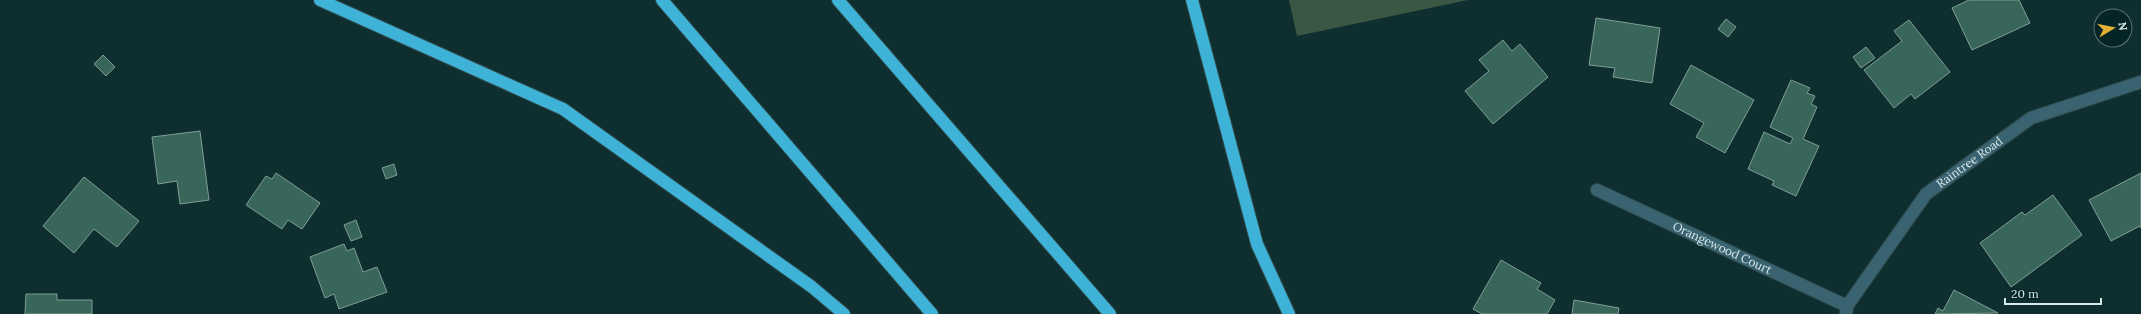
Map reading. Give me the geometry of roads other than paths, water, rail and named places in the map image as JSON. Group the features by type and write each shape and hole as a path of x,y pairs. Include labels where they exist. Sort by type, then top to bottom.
{"highway":[{"path":"320,0 563,109 812,286 844,314"},
{"path":"662,0 932,314"},
{"path":"838,0 1110,314"},
{"path":"1192,0 1257,244 1289,314"}],"street":[{"name":"Raintree Road","path":"1847,310 1926,194 2031,118 2141,82"},
{"name":"Orangewood Court","path":"1597,190 1847,310"}]}
